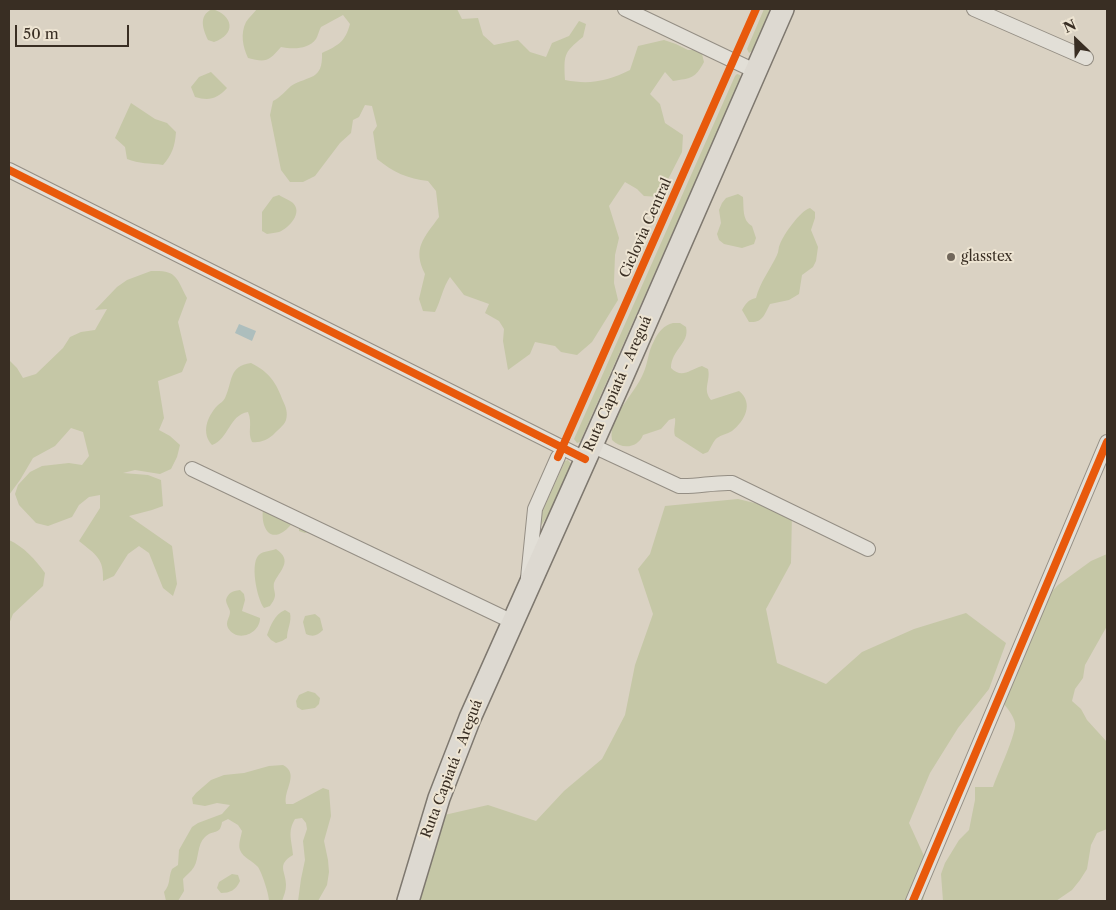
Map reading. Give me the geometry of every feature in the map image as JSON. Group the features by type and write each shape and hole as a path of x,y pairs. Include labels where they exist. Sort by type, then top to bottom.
{"main road":[{"name":"Ruta Capiatá - Areguá","path":"408,901 439,798 458,746 783,9"}],"street":[{"path":"625,9 756,71"},
{"path":"980,10 1086,58"},
{"path":"9,170 588,452 679,486 692,487 713,482 732,483 868,549"},
{"path":"913,901 1107,442"},
{"path":"527,591 536,509 558,456"},
{"path":"192,470 513,622"}],"green space":[{"path":"212,9 224,16 230,25 226,34 214,42 208,40 203,23 205,15"},
{"path":"257,9 457,9 462,19 478,18 483,35 494,45 518,40 530,52 546,57 552,43 569,36 579,21 586,24 583,37 566,55 565,80 583,82 599,81 630,70 638,46 664,40 688,50 701,50 704,62 695,75 673,81 665,72 650,94 660,104 665,123 683,135 682,152 659,197 644,196 625,182 609,206 619,238 615,255 614,283 618,300 592,342 577,355 561,352 555,346 535,342 530,354 508,370 503,341 504,329 499,321 485,313 489,304 464,295 450,277 435,312 423,311 419,299 425,274 421,265 420,250 425,237 439,217 436,191 428,181 414,179 401,174 377,159 373,132 377,126 372,106 365,105 359,117 353,120 351,133 340,143 315,176 303,182 290,182 281,170 270,115 273,101 291,86 317,73 322,62 322,53 333,48 343,39 350,24 343,15 321,27 313,43 304,47 281,47 267,60 259,60 248,58 243,36 246,22"},
{"path":"764,9 771,9 752,51 749,53 747,49"},
{"path":"211,72 227,88 220,95 212,98 195,97 191,87 199,77"},
{"path":"737,74 741,78 580,442 577,443 574,439"},
{"path":"131,103 155,119 167,123 176,132 175,142 169,158 163,165 140,163 127,159 125,147 115,138"},
{"path":"738,194 743,197 745,217 752,226 756,238 754,244 742,248 724,244 719,240 717,234 721,223 719,210 722,203 726,198"},
{"path":"279,195 293,203 296,207 296,216 283,230 267,234 262,231 262,212 273,197"},
{"path":"810,208 815,212 811,230 818,247 813,267 802,275 799,294 789,300 770,304 760,320 749,322 742,310 748,302 756,298 777,255 779,245 789,229 802,213"},
{"path":"151,271 166,272 175,276 187,298 178,322 187,360 182,372 158,381 164,418 159,430 170,436 180,445 171,469 160,474 135,470 123,473 148,475 161,480 163,506 129,516 172,546 177,584 173,596 163,588 149,553 139,546 128,554 114,576 103,581 102,567 98,558 79,541 100,508 100,495 89,497 79,505 72,517 48,526 36,523 19,505 15,494 18,485 30,472 42,466 69,463 82,465 89,456 83,432 71,428 55,446 33,458 9,495 9,360 23,378 36,374 63,348 70,337 81,332 95,330 107,309 95,310 117,287 127,280"},
{"path":"673,323 680,323 686,327 687,333 674,356 671,368 679,373 686,373 702,366 708,369 707,392 711,400 739,391 746,401 746,412 737,427 717,438 708,452 703,454 675,436 675,418 669,420 661,429 643,435 634,445 620,445 612,440 614,423 643,374 650,349 659,332 664,327"},
{"path":"251,363 263,370 275,383 286,408 286,420 273,435 261,442 252,442 248,412 242,414 233,422 222,438 212,445 206,430 210,415 225,398 232,376 238,367"},
{"path":"568,460 571,464 548,515 539,529 540,517 565,461"},
{"path":"738,499 792,512 791,563 766,609 777,663 826,684 862,652 914,629 966,613 1006,643 989,689 958,728 930,773 909,823 930,869 923,901 418,901 440,816 488,805 536,821 564,791 602,759 625,715 635,665 653,614 638,569 650,554 665,506"},
{"path":"275,506 295,510 312,519 310,531 305,533 299,531 299,525 295,521 283,532 273,535 269,533 264,525 263,510"},
{"path":"9,540 29,554 45,573 43,586 13,614 9,624"},
{"path":"276,549 281,553 285,562 274,583 274,599 270,606 264,608 255,580 255,564 260,554"},
{"path":"1107,554 1107,626 1085,665 1083,678 1075,689 1072,701 1081,709 1087,720 1107,742 1107,829 1097,833 1091,845 1087,869 1080,880 1072,890 1056,901 943,901 941,874 945,863 959,840 969,830 975,800 975,787 993,787 1013,736 1015,723 1003,703 1039,605 1058,585 1091,561"},
{"path":"240,590 244,594 245,600 242,611 260,618 259,624 252,632 242,636 232,633 228,628 227,623 230,612 226,602 231,593"},
{"path":"285,610 290,613 287,638 276,643 267,635 276,617"},
{"path":"315,614 320,618 323,630 315,635 306,634 303,622 305,616"},
{"path":"308,691 315,693 320,698 319,704 315,708 302,710 297,707 296,701 299,695"},
{"path":"283,765 288,769 291,778 286,804 293,804 323,788 329,790 331,816 324,841 329,872 327,885 318,901 298,901 305,860 303,841 307,829 306,823 302,818 295,819 291,828 293,855 283,865 286,885 282,901 269,901 258,867 243,855 240,850 239,843 242,831 238,825 228,819 222,822 218,831 202,840 194,867 183,879 184,891 178,901 166,901 164,892 168,886 172,869 178,865 179,850 192,827 222,814 230,805 217,803 205,806 193,804 192,798 196,793 211,780 224,775"},
{"path":"232,874 238,875 240,881 237,887 221,893 217,888 219,882"}],"shaded area":[{"path":"239,324 256,331 252,341 235,333"}],"cycle path":[{"name":"Ciclovia Central","path":"558,457 756,9"},
{"path":"9,170 585,459"},
{"path":"913,901 1107,442"}],"place":[{"name":"glasstex","path":"951,257"}]}
